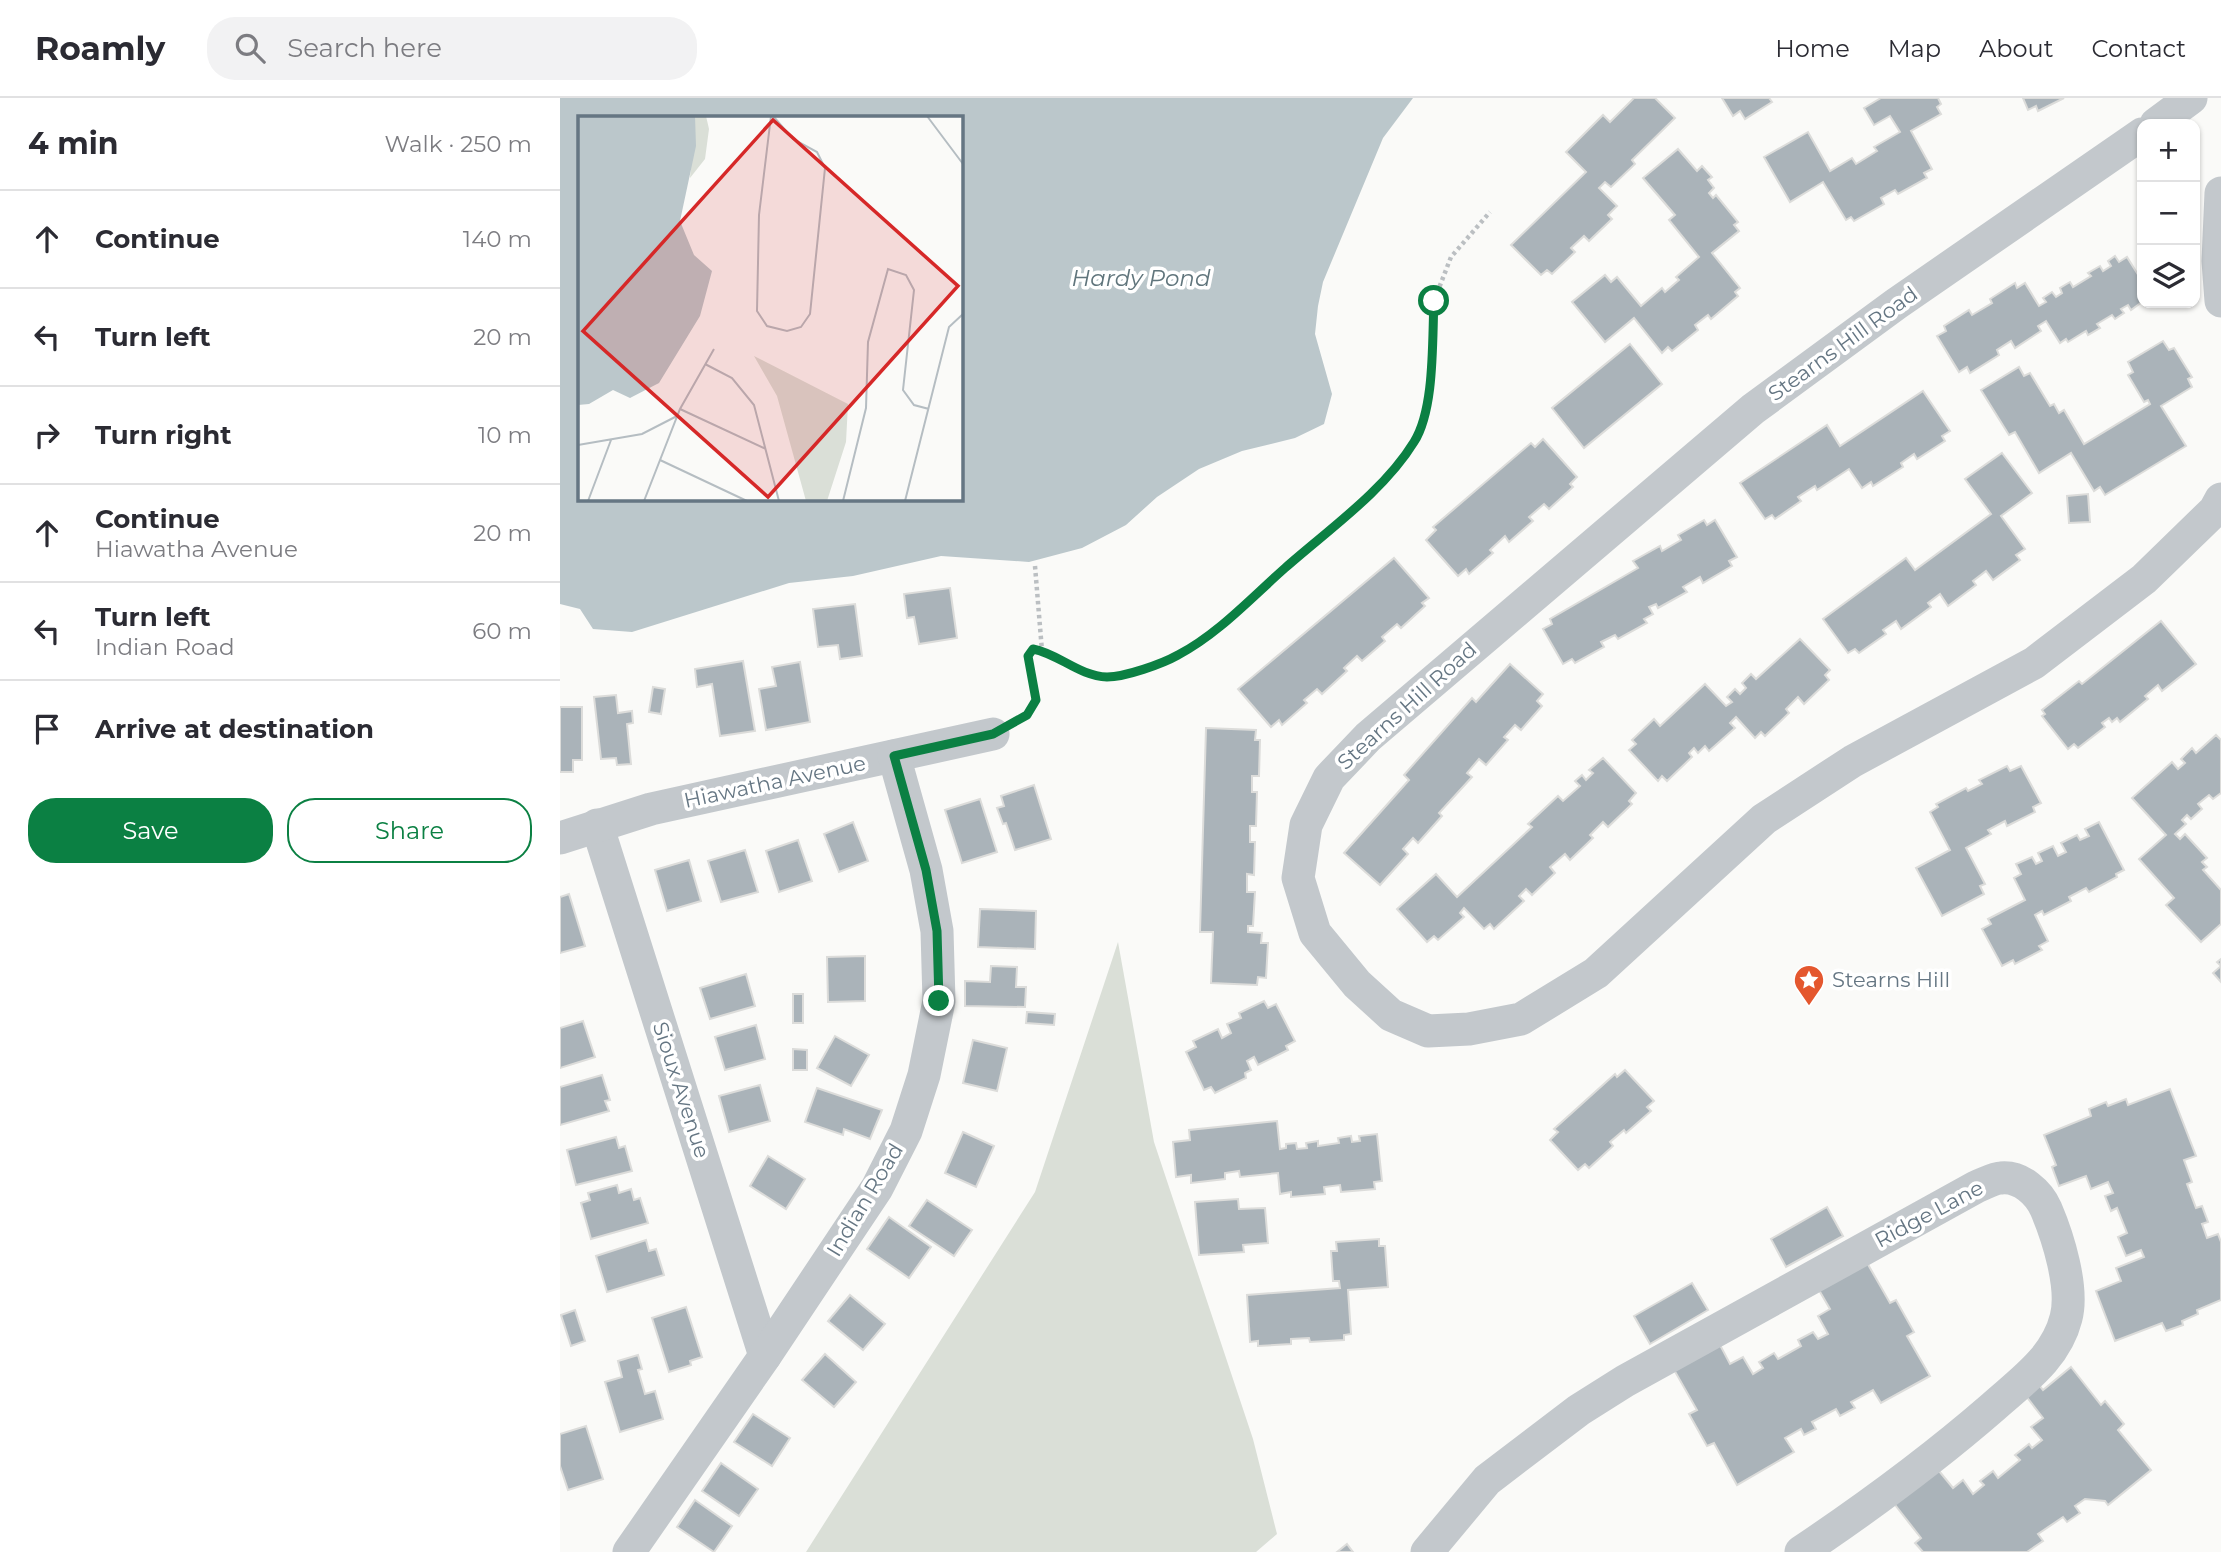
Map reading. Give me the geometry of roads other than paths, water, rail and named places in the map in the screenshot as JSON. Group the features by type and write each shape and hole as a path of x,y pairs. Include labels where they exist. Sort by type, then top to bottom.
{"street":[{"path":"2163,119 2192,98"},
{"name":"Stearns Hill Road","path":"2137,137 1896,304 1753,409 1368,737 1329,778 1306,825 1298,878 1315,933 1357,985 1391,1015 1415,1026 1428,1031 1469,1029 1521,1019 1596,973 1764,819 1853,761 2034,663 2144,579 2215,510 2221,499"},
{"path":"2221,193 2218,261 2221,301"},
{"name":"Hiawatha Avenue","path":"560,838 651,809 993,734"},
{"name":"Indian Road","path":"629,1552 877,1188 906,1131 924,1075 939,1001 937,931 926,870 894,756"},
{"name":"Sioux Avenue","path":"597,825 765,1356"},
{"name":"Ridge Lane","path":"1427,1552 1487,1480 1579,1410 1625,1381 1976,1187 2002,1177 2024,1183 2042,1199 2056,1231 2067,1279 2067,1317 2053,1349 2030,1376 1952,1444 1876,1501 1801,1552"}],"water":[{"name":"Hardy Pond","path":"560,98 1413,98 1383,138 1323,282 1315,334 1332,394 1324,424 1295,438 1242,451 1199,469 1157,497 1126,525 1082,548 1029,562 941,556 853,576 789,583 632,632 593,629 580,609 560,604"}],"place":[{"name":"Stearns Hill","path":"1809,1007"}]}
